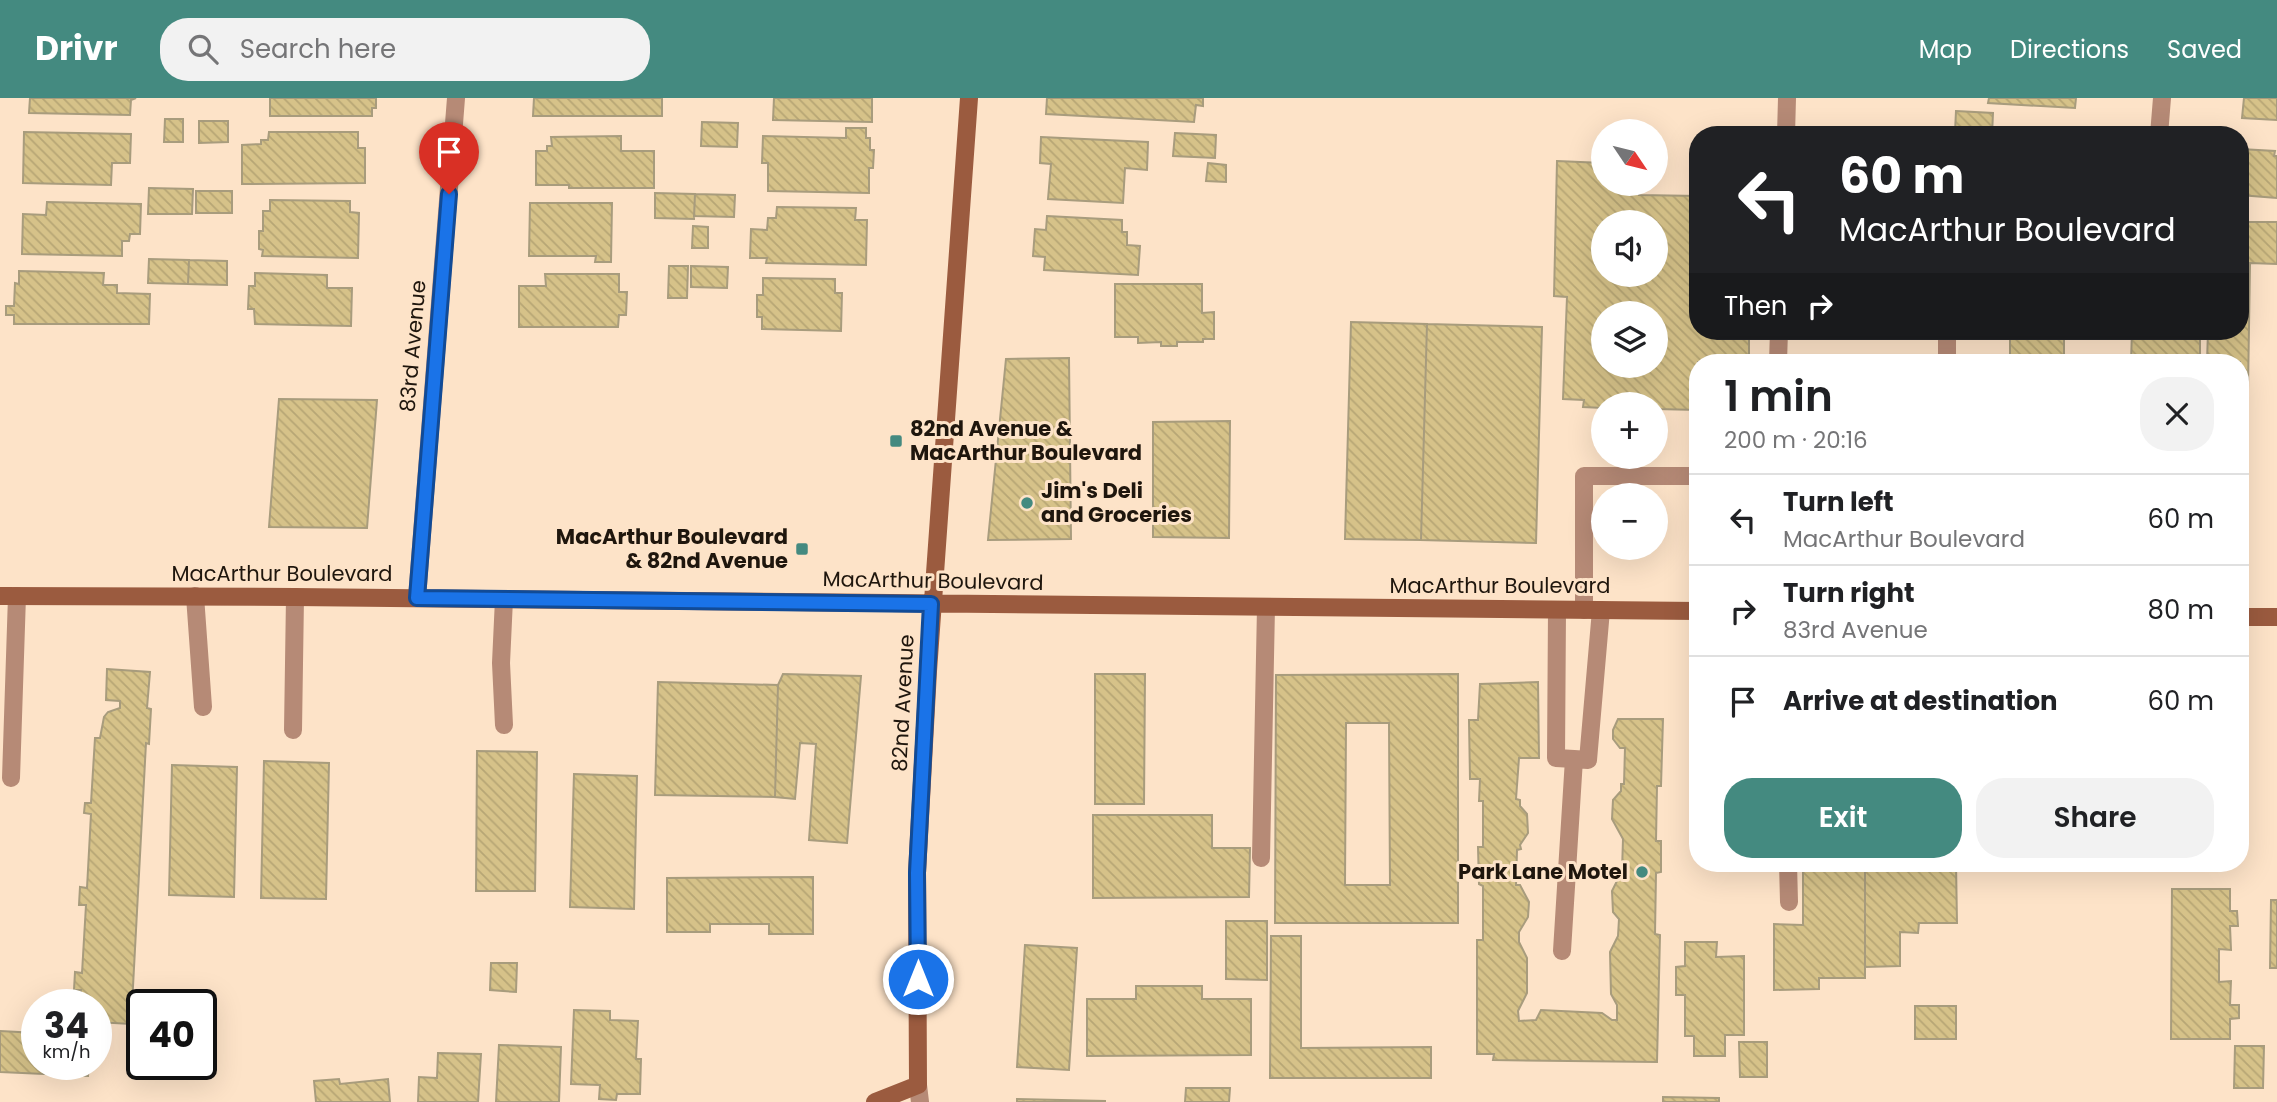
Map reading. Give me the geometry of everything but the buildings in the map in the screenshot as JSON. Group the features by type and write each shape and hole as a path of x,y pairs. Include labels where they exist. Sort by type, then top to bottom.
{"main road":[{"name":"82nd Avenue","path":"919,1093 917,873 931,604 969,98"},
{"name":"MacArthur Boulevard","path":"8,596 1689,611"},
{"path":"2249,617 2277,617"},
{"path":"875,1102 919,1093"}],"street":[{"name":"83rd Avenue","path":"417,598 456,98"},
{"path":"1786,126 1787,98"},
{"path":"2160,126 2162,98"},
{"path":"1565,758 1588,760 1593,610 1584,476 1689,476"},
{"path":"8,596 11,778"},
{"path":"195,596 203,707"},
{"path":"293,730 295,597"},
{"path":"504,599 501,663 504,725"},
{"path":"1261,858 1266,607"},
{"path":"1558,610 1565,758 1562,951"},
{"path":"1788,872 1789,902"}],"place":[{"name":"82nd Avenue & MacArthur Boulevard","path":"896,441"},
{"name":"Jim's Deli and Groceries","path":"1027,503"},
{"name":"MacArthur Boulevard & 82nd Avenue","path":"802,549"},
{"name":"Park Lane Motel","path":"1642,872"}],"route":[{"path":"449,194 417,598 931,604 917,873 918,979"}]}
